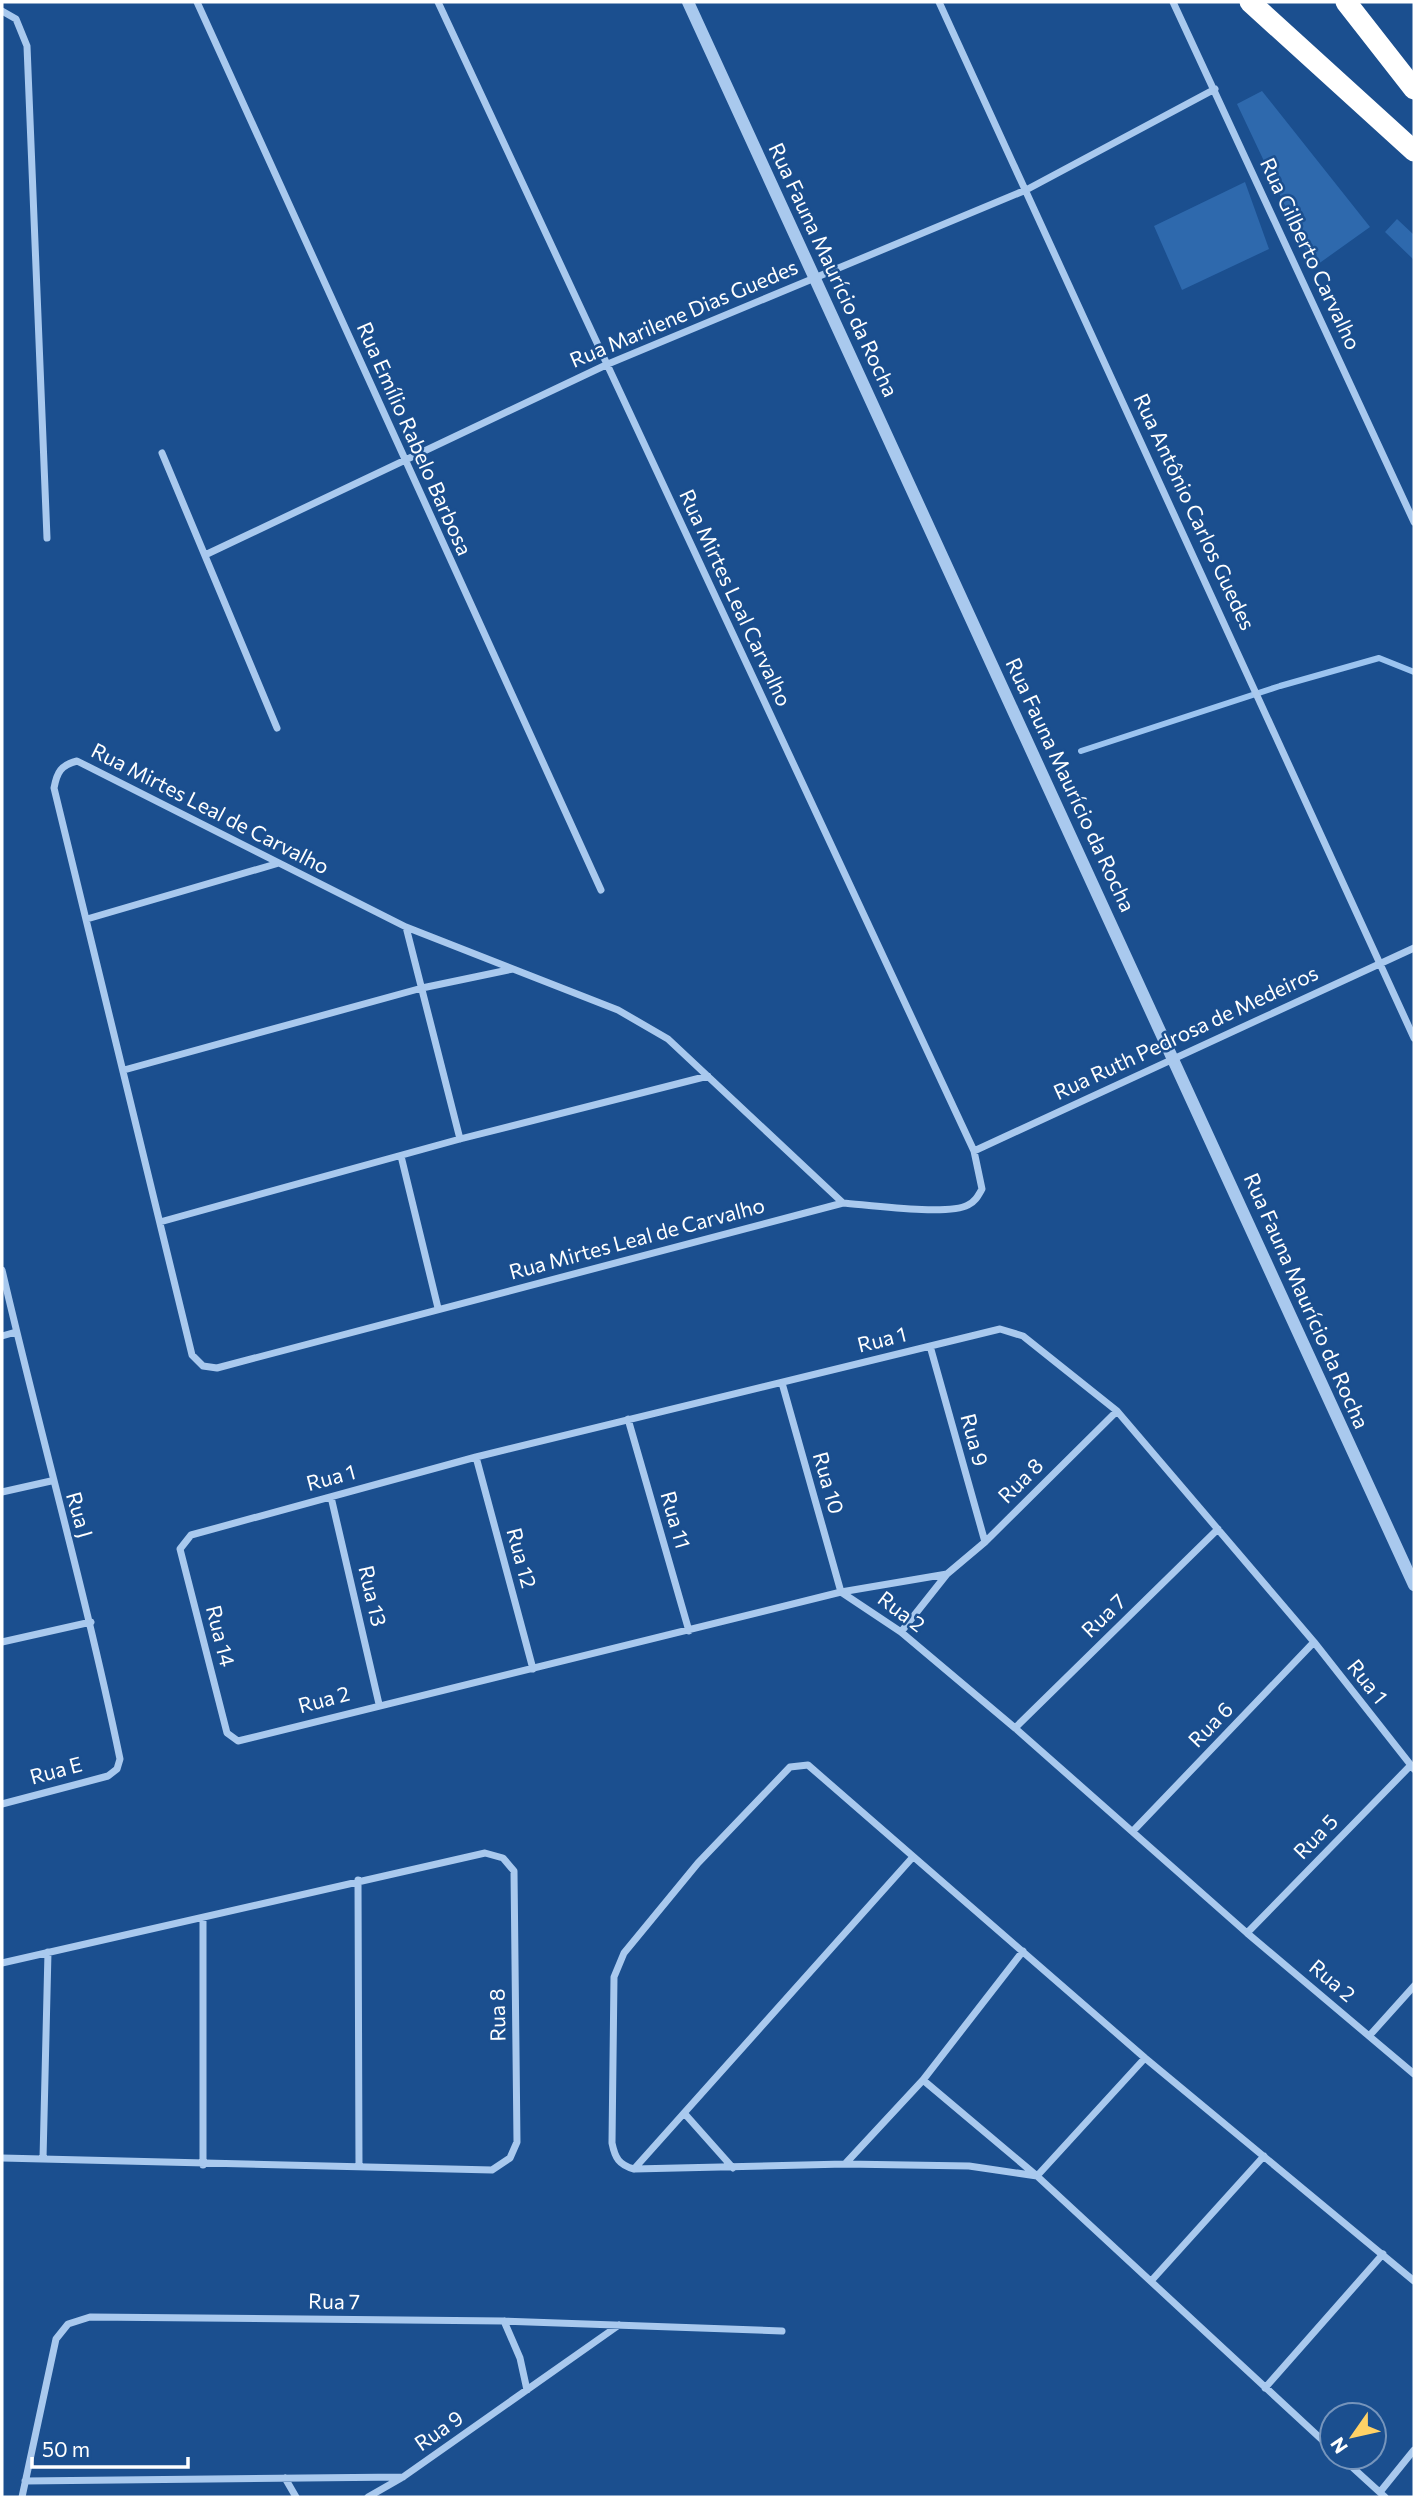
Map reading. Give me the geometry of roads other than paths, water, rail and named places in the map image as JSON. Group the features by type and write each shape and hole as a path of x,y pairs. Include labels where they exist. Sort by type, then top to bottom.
{"highway":[{"path":"1250,2 1414,150"},
{"path":"1346,2 1414,89"}],"street":[{"name":"Rua Emílio Rabelo Barbosa","path":"197,2 601,890"},
{"name":"Rua Mirtes Leal Carvalho","path":"438,2 974,1151 982,1189 976,1200 966,1207"},
{"name":"Rua Fauna Maurício da Rocha","path":"688,2 1414,1585"},
{"name":"Rua Antônio Carlos Guedes","path":"939,2 1268,712 1414,1038"},
{"name":"Rua Gilberto Carvalho","path":"1173,2 1414,522"},
{"path":"2,12 16,19 26,46 47,538"},
{"name":"Rua Marilene Dias Guedes","path":"205,555 608,365 1026,190 1215,89"},
{"path":"162,453 277,728"},
{"name":"Rua Mirtes Leal de Carvalho","path":"843,1203 668,1039 618,1010 406,927 77,761 64,765 56,776 54,788 192,1355 203,1366 217,1368 843,1203 928,1209 966,1207"},
{"path":"87,919 279,863"},
{"path":"406,927 460,1139"},
{"name":"Rua Ruth Pedrosa de Medeiros","path":"974,1151 1414,948"},
{"path":"124,1070 422,988 515,968"},
{"path":"160,1222 460,1139 708,1076"},
{"path":"401,1156 439,1308"},
{"name":"Rua J","path":"2,1270 51,1480 91,1622 120,1759 117,1769"},
{"name":"Rua 1","path":"183,1541 191,1535 476,1457 1000,1329 1023,1336 1117,1411 1314,1643 1413,1767"},
{"path":"2,1336 16,1332"},
{"name":"Rua 9","path":"930,1346 985,1542"},
{"name":"Rua 10","path":"782,1383 841,1592"},
{"name":"Rua 8","path":"901,1632 947,1574 985,1542 1117,1411"},
{"name":"Rua 11","path":"628,1419 689,1631"},
{"name":"Rua 12","path":"476,1457 533,1669"},
{"path":"2,1492 51,1480"},
{"name":"Rua 13","path":"331,1496 379,1704"},
{"name":"Rua 7","path":"1015,1728 1219,1529"},
{"name":"Rua 14","path":"183,1541 180,1549 231,1739"},
{"path":"841,1592 947,1574"},
{"name":"Rua 2","path":"231,1739 238,1741 841,1592 901,1632 1015,1728 1247,1933 1414,2074"},
{"path":"2,1642 91,1622"},
{"name":"Rua 6","path":"1133,1831 1314,1643"},
{"path":"1037,2176 969,2166 845,2164 634,2169 622,2166 614,2156 614,1977 624,1952 698,1863 790,1767 808,1765 912,1858 1146,2058 1414,2281"},
{"name":"Rua 5","path":"1247,1933 1413,1767"},
{"name":"Rua E","path":"2,1804 108,1776 117,1769"},
{"name":"Rua 8","path":"358,1880 485,1853 503,1858 514,1871 517,2142 510,2158 492,2170 359,2167"},
{"path":"634,2169 912,1858"},
{"path":"2,1963 203,1919 358,1880 359,2167 2,2158"},
{"path":"203,1919 203,2165"},
{"path":"845,2164 923,2080 1023,1951"},
{"path":"43,2158 48,1952"},
{"path":"1370,2035 1414,1986"},
{"path":"1037,2176 1146,2058"},
{"path":"923,2080 1037,2176 1318,2436"},
{"path":"685,2114 733,2168"},
{"path":"1152,2280 1264,2156"},
{"path":"1265,2388 1383,2254"},
{"name":"Rua 7","path":"22,2497 56,2339 68,2324 90,2317 504,2321 782,2331"},
{"path":"504,2321 520,2358 527,2390"},
{"name":"Rua 9","path":"369,2497 402,2477 619,2325"},
{"path":"1356,2471 1382,2495 1414,2450"},
{"path":"26,2481 402,2477"},
{"path":"285,2478 296,2497"}],"waterway":[{"path":"1081,751 1280,686 1379,658 1414,672"}]}
